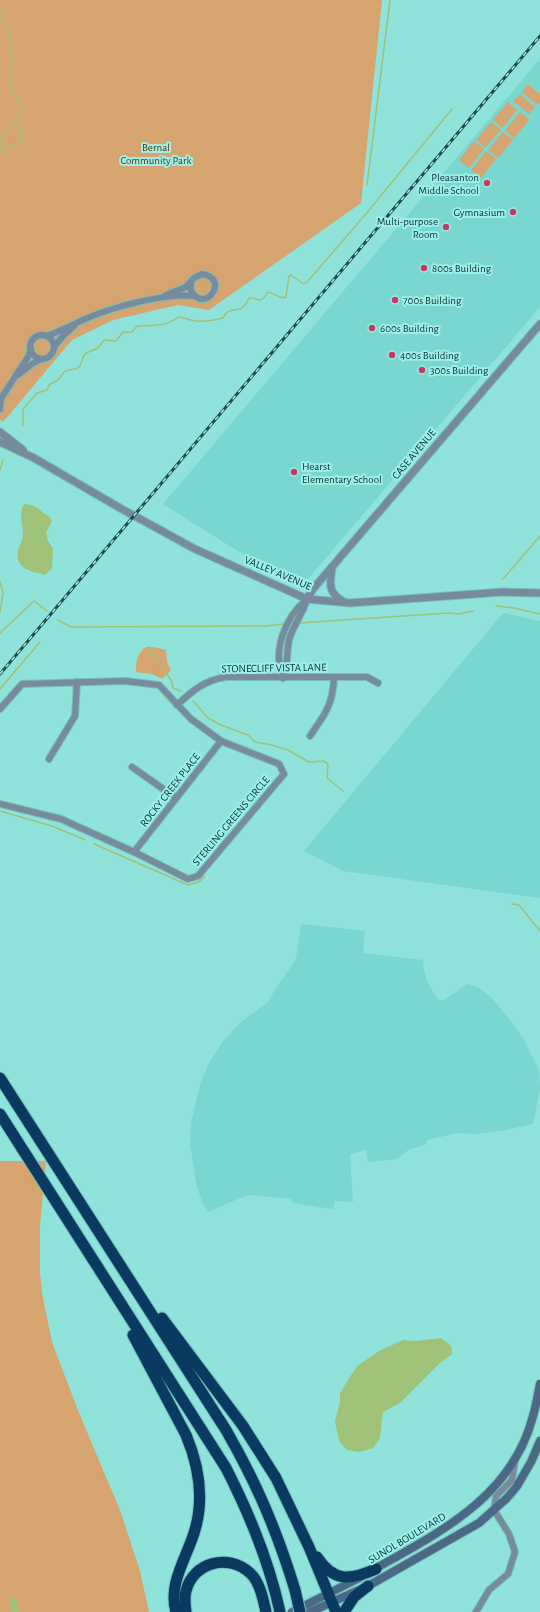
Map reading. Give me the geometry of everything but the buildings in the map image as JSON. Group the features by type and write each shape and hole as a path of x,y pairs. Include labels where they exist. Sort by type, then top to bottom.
{"highway":[{"path":"0,1078 221,1424 243,1461 273,1524 285,1556 300,1612"},
{"path":"0,1114 125,1312 209,1441 229,1475 255,1530 267,1562 280,1612"},
{"path":"114,1256 244,1426 276,1478 309,1547 336,1612"},
{"path":"125,1312 132,1334 186,1435 193,1451 197,1466 200,1491 199,1516 176,1583 174,1594 176,1612"},
{"path":"309,1547 322,1564 339,1576 348,1578 359,1576 376,1569"},
{"path":"186,1612 186,1590 191,1579 197,1571 207,1565 219,1562 233,1563 250,1573 257,1583 265,1608"},
{"path":"344,1612 354,1597 368,1586"}],"main road":[{"name":"SUNOL BOULEVARD","path":"310,1612 329,1598 455,1522 485,1498 502,1479 515,1460 533,1417 539,1395 540,1384"},
{"name":"SUNOL BOULEVARD","path":"292,1612 329,1598 368,1586 479,1523 517,1486 531,1462 540,1441"}],"street":[{"path":"47,336 117,308 156,298 182,289 194,278 202,274 211,277 214,282 214,290 210,296 202,299 194,296 183,295 156,298"},
{"path":"190,283 191,291 194,296"},
{"path":"16,377 32,364 51,356 54,347 63,336 80,322"},
{"name":"CASE AVENUE","path":"283,678 287,667 288,642 290,635 302,614 307,599 313,589 540,324"},
{"path":"41,359 34,356 31,350 31,342 34,338 40,335 47,336 52,339 54,347"},
{"path":"0,409 1,399 16,377 31,350"},
{"name":"VALLEY AVENUE","path":"0,432 34,458"},
{"name":"VALLEY AVENUE","path":"0,442 34,458 120,508 195,549 307,599 346,603 503,592 540,594"},
{"path":"332,567 332,592 335,597 346,603"},
{"name":"CASE AVENUE","path":"283,678 279,668 280,641 298,607 307,599"},
{"name":"STONECLIFF VISTA LANE","path":"178,705 205,682 226,677 367,677 378,683"},
{"path":"310,736 330,704 334,692 334,677"},
{"name":"STERLING GREENS CIRCLE","path":"0,709 22,684 125,681 159,685 191,719 221,741 279,764 284,774 198,876 188,879 134,852 61,819 0,804"},
{"path":"49,759 75,716 77,682"},
{"name":"ROCKY CREEK PLACE","path":"134,852 221,741"},
{"path":"132,767 176,798"},
{"name":"SUNOL BOULEVARD","path":"494,1510 496,1496 512,1480 515,1460"},
{"path":"476,1612 489,1590 508,1574 515,1552 509,1534 494,1510"}],"shaded area":[{"path":"540,59 540,307 302,586 279,577 163,504"},
{"path":"24,504 36,507 49,516 52,521 46,532 48,541 53,549 52,568 45,575 30,571 19,562 18,550 23,535 21,512"},
{"path":"503,613 540,621 540,898 343,871 304,851"},
{"path":"301,924 365,931 363,953 423,960 427,981 435,995 441,1001 467,984 478,987 491,997 515,1026 539,1070 540,1089 533,1124 476,1134 458,1133 427,1140 427,1144 408,1150 398,1159 368,1162 366,1150 350,1154 353,1202 335,1201 333,1209 292,1203 291,1199 250,1195 208,1212 202,1202 196,1183 190,1144 191,1123 200,1084 210,1061 224,1040 242,1021 268,1002 296,959"},
{"path":"441,1338 451,1346 452,1354 441,1362 400,1403 383,1412 380,1438 373,1448 359,1452 347,1450 339,1441 335,1421 340,1402 340,1393 357,1366 379,1351 403,1340 416,1341"},
{"path":"14,1597 17,1600 18,1610 20,1612 12,1612 10,1608 10,1600"}],"green space":[{"name":"Bernal Community Park","path":"0,0 382,0 361,203 209,310 178,305 113,320 72,340 3,422 0,420"},
{"path":"528,84 540,95 540,102 537,105 522,92"},
{"path":"520,94 535,107 529,114 513,101"},
{"path":"508,102 517,110 502,128 493,120"},
{"path":"520,112 529,120 514,138 505,130"},
{"path":"491,122 501,130 485,148 476,140"},
{"path":"503,132 513,140 498,158 488,150"},
{"path":"474,141 484,149 469,168 459,160"},
{"path":"486,151 496,159 481,178 471,170"},
{"path":"146,647 166,650 167,662 171,670 162,679 152,674 136,672 138,658"},
{"path":"0,1161 46,1161 40,1226 40,1272 42,1293 52,1342 79,1413 120,1510 140,1571 149,1612 0,1612"}],"waterway":[{"path":"367,185 390,0"},
{"path":"0,13 8,32 13,60 10,68 12,75 10,90 18,98 22,107 19,120 4,132 0,146"},
{"path":"23,426 23,409 37,393 47,390 49,385 59,379 65,371 78,368 86,353 98,348 104,340 116,341 123,332 132,332 137,326 164,324 178,317 200,321 210,321 223,318 229,311 242,308 249,298 259,300 263,299 268,292 284,298 286,297 289,276 291,275 304,284 365,215 452,109"},
{"path":"0,151 20,142 21,134 19,120"},
{"path":"0,470 3,460"},
{"path":"503,579 540,536"},
{"path":"0,582 3,593 0,612"},
{"path":"0,633 34,601 47,611"},
{"path":"496,606 514,608 540,614"},
{"path":"298,623 448,613 459,614 473,611"},
{"path":"58,620 71,627 266,626 284,624"},
{"path":"0,689 40,642"},
{"path":"149,647 172,682 173,688 181,691"},
{"path":"193,701 208,718 221,725 248,735 255,742 288,750 309,762 323,761 328,764 327,778 343,791"},
{"path":"0,811 52,826 85,840"},
{"path":"94,844 188,885 199,882 205,876"},
{"path":"512,904 519,905 540,931"}],"railway":[{"path":"0,674 540,36"}],"place":[{"name":"Pleasanton Middle School","path":"487,183"},
{"name":"Gymnasium","path":"513,212"},
{"name":"Multi-purpose Room","path":"446,227"},
{"name":"800s Building","path":"424,268"},
{"name":"700s Building","path":"395,300"},
{"name":"600s Building","path":"372,328"},
{"name":"400s Building","path":"392,355"},
{"name":"300s Building","path":"422,370"},
{"name":"Hearst Elementary School","path":"294,472"}]}
